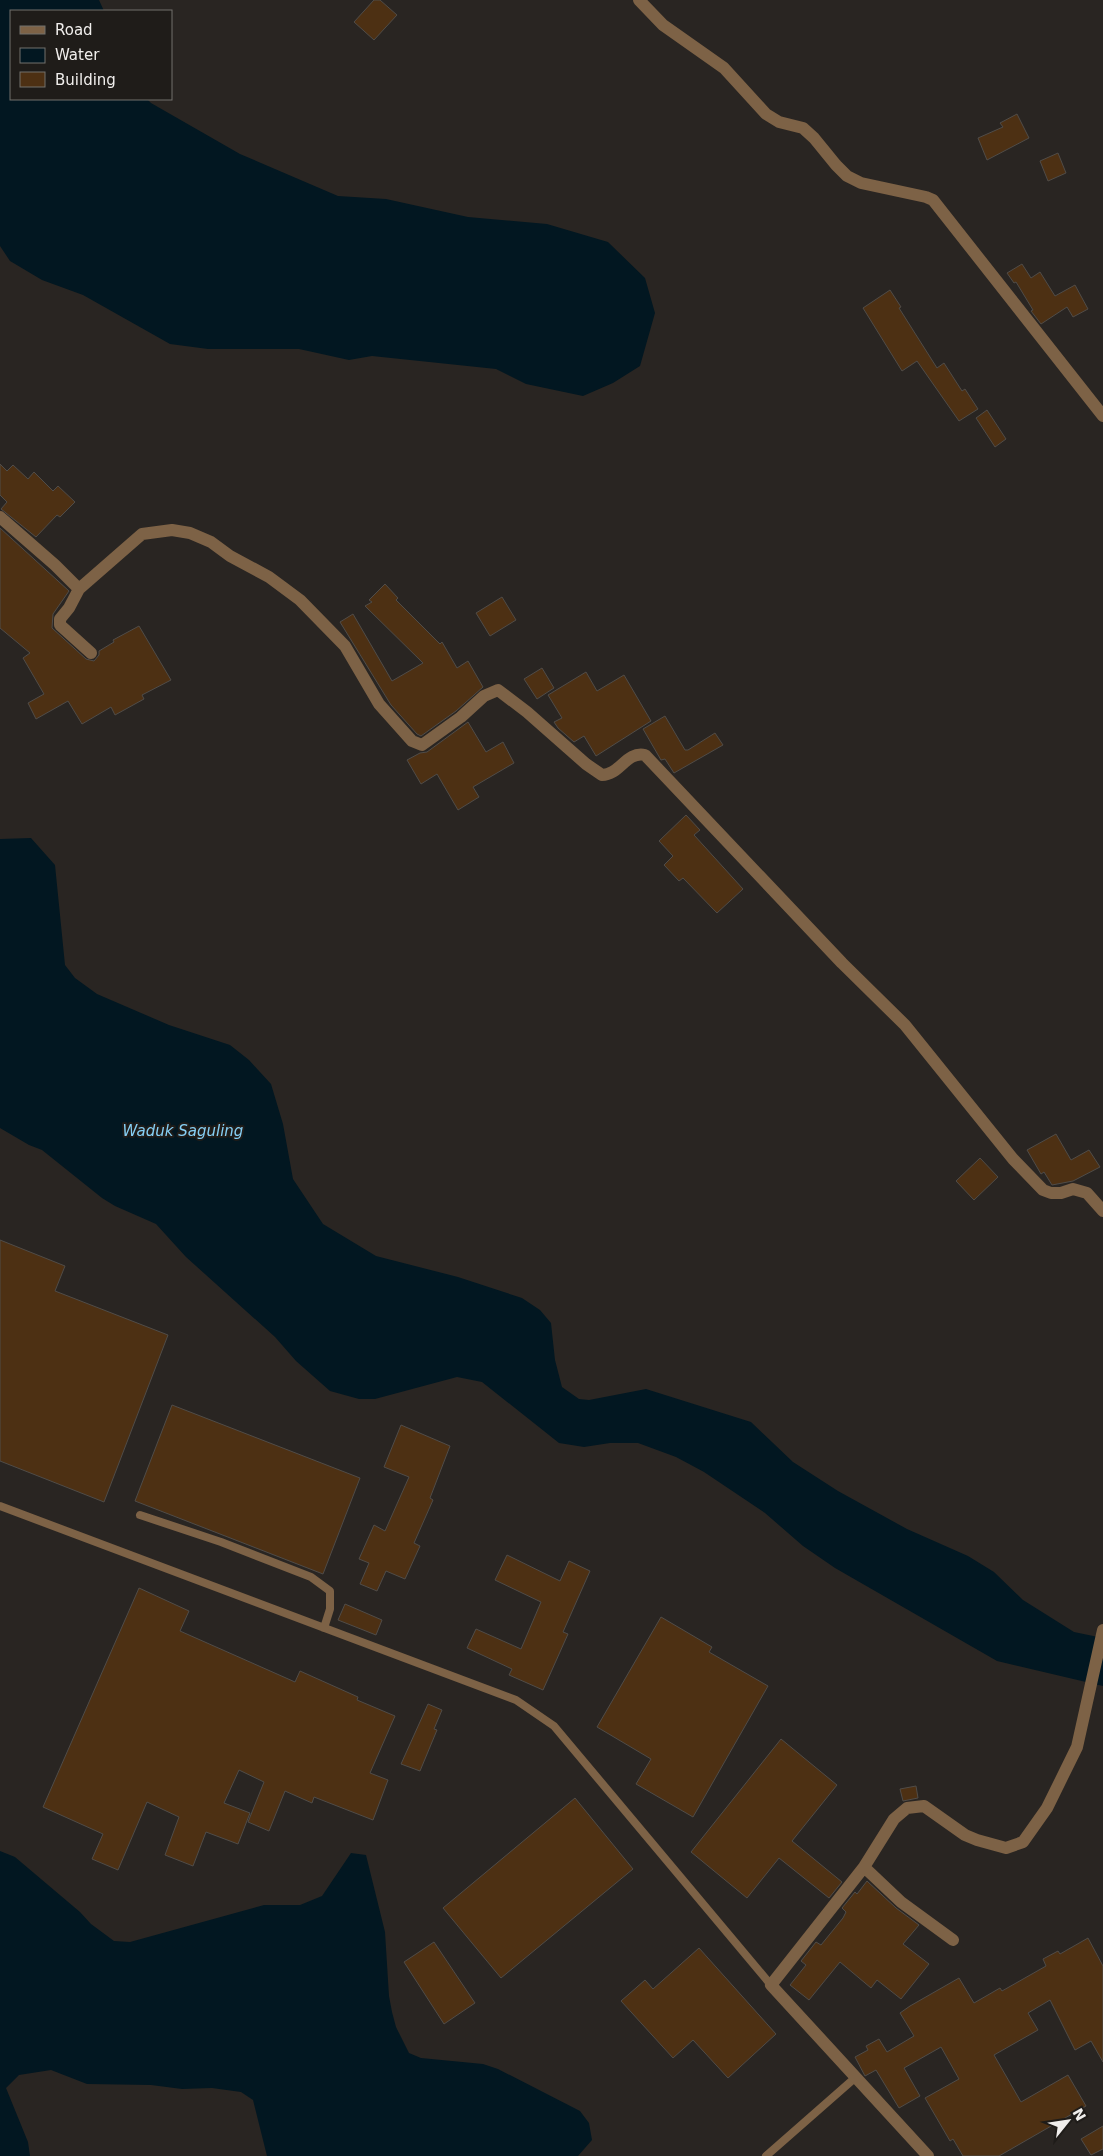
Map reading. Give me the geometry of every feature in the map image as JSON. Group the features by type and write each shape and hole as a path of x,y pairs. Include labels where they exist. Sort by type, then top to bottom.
{"street":[{"path":"639,0 663,25 724,68 766,114 779,122 803,128 847,176 861,183 933,200 1103,416"},
{"path":"0,517 55,565 79,590"},
{"path":"91,653 60,625 60,619 79,590 142,534 172,530 190,533 211,542 230,556 269,577 300,600 337,636 358,665 379,704 412,741 422,745 430,741 484,696 498,690 527,712 586,764 602,775 613,773 632,756 645,755 842,964 905,1025 1013,1159 1043,1190 1051,1193 1061,1193 1073,1189 1087,1193 1103,1212"},
{"path":"928,2156 771,1985 864,1867 894,1819 907,1808 924,1806 965,1835 977,1840 1006,1848 1023,1842 1047,1808 1077,1748 1102,1633"},
{"path":"864,1867 902,1902 953,1940"}],"lane":[{"path":"0,1506 516,1700 554,1726 771,1985"},
{"path":"140,1515 221,1542 312,1577 330,1591 330,1608 324,1628"},
{"path":"766,2156 856,2077"}],"water":[{"path":"0,0 99,0 104,10 10,10 10,100 148,100 240,154 338,196 386,199 468,217 547,224 608,242 645,278 655,313 640,366 613,383 583,396 526,384 496,369 372,356 349,360 299,349 208,349 170,344 83,295 42,280 10,261 0,246"},
{"name":"Waduk Saguling","path":"31,838 55,865 65,965 75,978 97,994 169,1025 230,1045 249,1060 271,1084 283,1124 293,1179 323,1224 376,1256 458,1277 522,1298 540,1310 551,1323 555,1360 562,1387 579,1399 589,1400 646,1389 751,1422 793,1462 838,1491 907,1529 968,1556 994,1572 1023,1600 1074,1632 1103,1638 1103,1686 997,1661 835,1568 803,1546 765,1513 704,1472 676,1457 638,1443 610,1443 584,1447 559,1443 482,1382 457,1377 375,1399 359,1399 330,1391 296,1361 275,1337 186,1257 156,1224 115,1206 102,1198 42,1150 29,1145 0,1128 0,839"},
{"path":"0,1851 15,1857 80,1912 91,1924 114,1941 130,1942 264,1905 300,1905 322,1896 351,1853 366,1855 385,1932 389,1996 392,2012 396,2027 409,2053 421,2058 483,2064 498,2069 580,2111 589,2123 592,2140 578,2156 267,2156 253,2100 241,2092 212,2088 182,2089 151,2085 87,2084 51,2070 19,2075 6,2088 28,2142 30,2156 0,2156"}],"building":[{"path":"374,0 380,0 397,15 374,40 354,22"},
{"path":"1017,114 1029,138 987,160 978,138 1003,127 1000,123"},
{"path":"1058,153 1066,173 1048,181 1040,161"},
{"path":"1022,264 1031,278 1040,272 1055,296 1075,285 1088,309 1073,317 1067,307 1041,324 1031,311 1033,310 1016,282 1014,283 1007,273"},
{"path":"890,290 901,307 899,308 937,368 944,363 962,391 965,389 978,409 959,421 917,361 902,371 863,308"},
{"path":"987,410 1006,439 995,447 976,418"},
{"path":"0,464 7,471 13,465 28,479 34,472 53,491 58,486 75,502 60,517 57,515 36,537 1,509 7,502 0,495"},
{"path":"0,528 69,591 53,614 52,628 86,659 94,661 99,655 99,651 114,642 113,640 139,626 171,680 142,695 144,699 115,715 111,707 82,724 68,701 36,719 28,703 44,694 23,658 30,653 0,628"},
{"path":"385,584 398,598 396,600 440,644 442,642 457,668 468,661 483,687 456,711 421,736 391,705 340,622 353,614 392,681 423,663 365,606 372,602 369,600"},
{"path":"502,597 516,620 490,636 476,613"},
{"path":"542,668 554,688 537,699 524,679"},
{"path":"586,672 597,691 624,675 651,721 596,756 584,736 574,742 558,728 554,722 562,718 548,695"},
{"path":"665,716 685,750 715,733 723,745 674,773 665,759 661,760 643,729"},
{"path":"468,722 486,752 503,742 514,763 473,787 479,797 458,810 437,774 421,784 407,760 420,753 427,752"},
{"path":"686,815 700,830 694,835 743,889 717,913 683,878 679,881 664,865 673,856 659,841"},
{"path":"1056,1134 1071,1160 1089,1150 1100,1167 1073,1181 1052,1185 1044,1172 1041,1174 1027,1150"},
{"path":"980,1158 998,1177 974,1200 956,1181"},
{"path":"0,1240 65,1266 55,1291 168,1335 104,1502 0,1461"},
{"path":"172,1405 360,1478 323,1574 135,1501"},
{"path":"401,1425 450,1446 430,1498 433,1500 414,1543 420,1546 405,1579 386,1571 377,1591 360,1584 369,1563 359,1559 374,1525 385,1531 409,1477 384,1467"},
{"path":"507,1555 560,1581 569,1561 590,1571 563,1632 568,1634 543,1690 509,1675 512,1669 467,1648 476,1629 521,1649 541,1602 495,1580"},
{"path":"139,1588 189,1611 180,1631 295,1682 300,1671 358,1697 357,1700 395,1716 370,1773 388,1780 373,1820 314,1797 312,1803 285,1791 269,1831 248,1822 264,1782 239,1770 224,1803 250,1813 238,1844 206,1832 193,1866 165,1855 179,1817 147,1802 118,1870 92,1859 103,1834 43,1807"},
{"path":"345,1604 382,1620 376,1635 338,1620"},
{"path":"661,1617 712,1647 709,1652 768,1686 693,1817 636,1784 651,1759 597,1727"},
{"path":"428,1704 442,1710 434,1729 437,1730 420,1771 401,1764"},
{"path":"781,1739 837,1785 792,1841 842,1882 829,1898 779,1858 747,1898 691,1852"},
{"path":"916,1786 918,1798 903,1801 900,1789"},
{"path":"575,1798 633,1869 501,1978 443,1908"},
{"path":"867,1881 896,1908 919,1925 903,1944 929,1964 901,1999 877,1980 871,1988 840,1962 809,2000 790,1985 806,1965 801,1961 816,1942 821,1945 843,1918 846,1912 842,1908"},
{"path":"1088,1938 1103,1966 1103,2062 1091,2041 1075,2050 1050,2000 1028,2013 1038,2030 994,2055 1021,2102 1068,2075 1086,2106 999,2156 963,2156 953,2139 950,2141 925,2098 959,2079 941,2047 904,2068 920,2096 899,2108 876,2070 865,2076 855,2057 868,2050 866,2046 879,2039 887,2052 914,2036 900,2013 910,2006 959,1978 974,2003 1000,1988 1002,1991 1046,1966 1043,1959 1058,1951 1060,1954"},
{"path":"434,1942 475,2003 444,2024 404,1962"},
{"path":"699,1948 776,2034 728,2078 693,2040 673,2058 621,2001 645,1980 653,1989"},
{"path":"1103,2126 1103,2149 1091,2155 1081,2139"}]}
